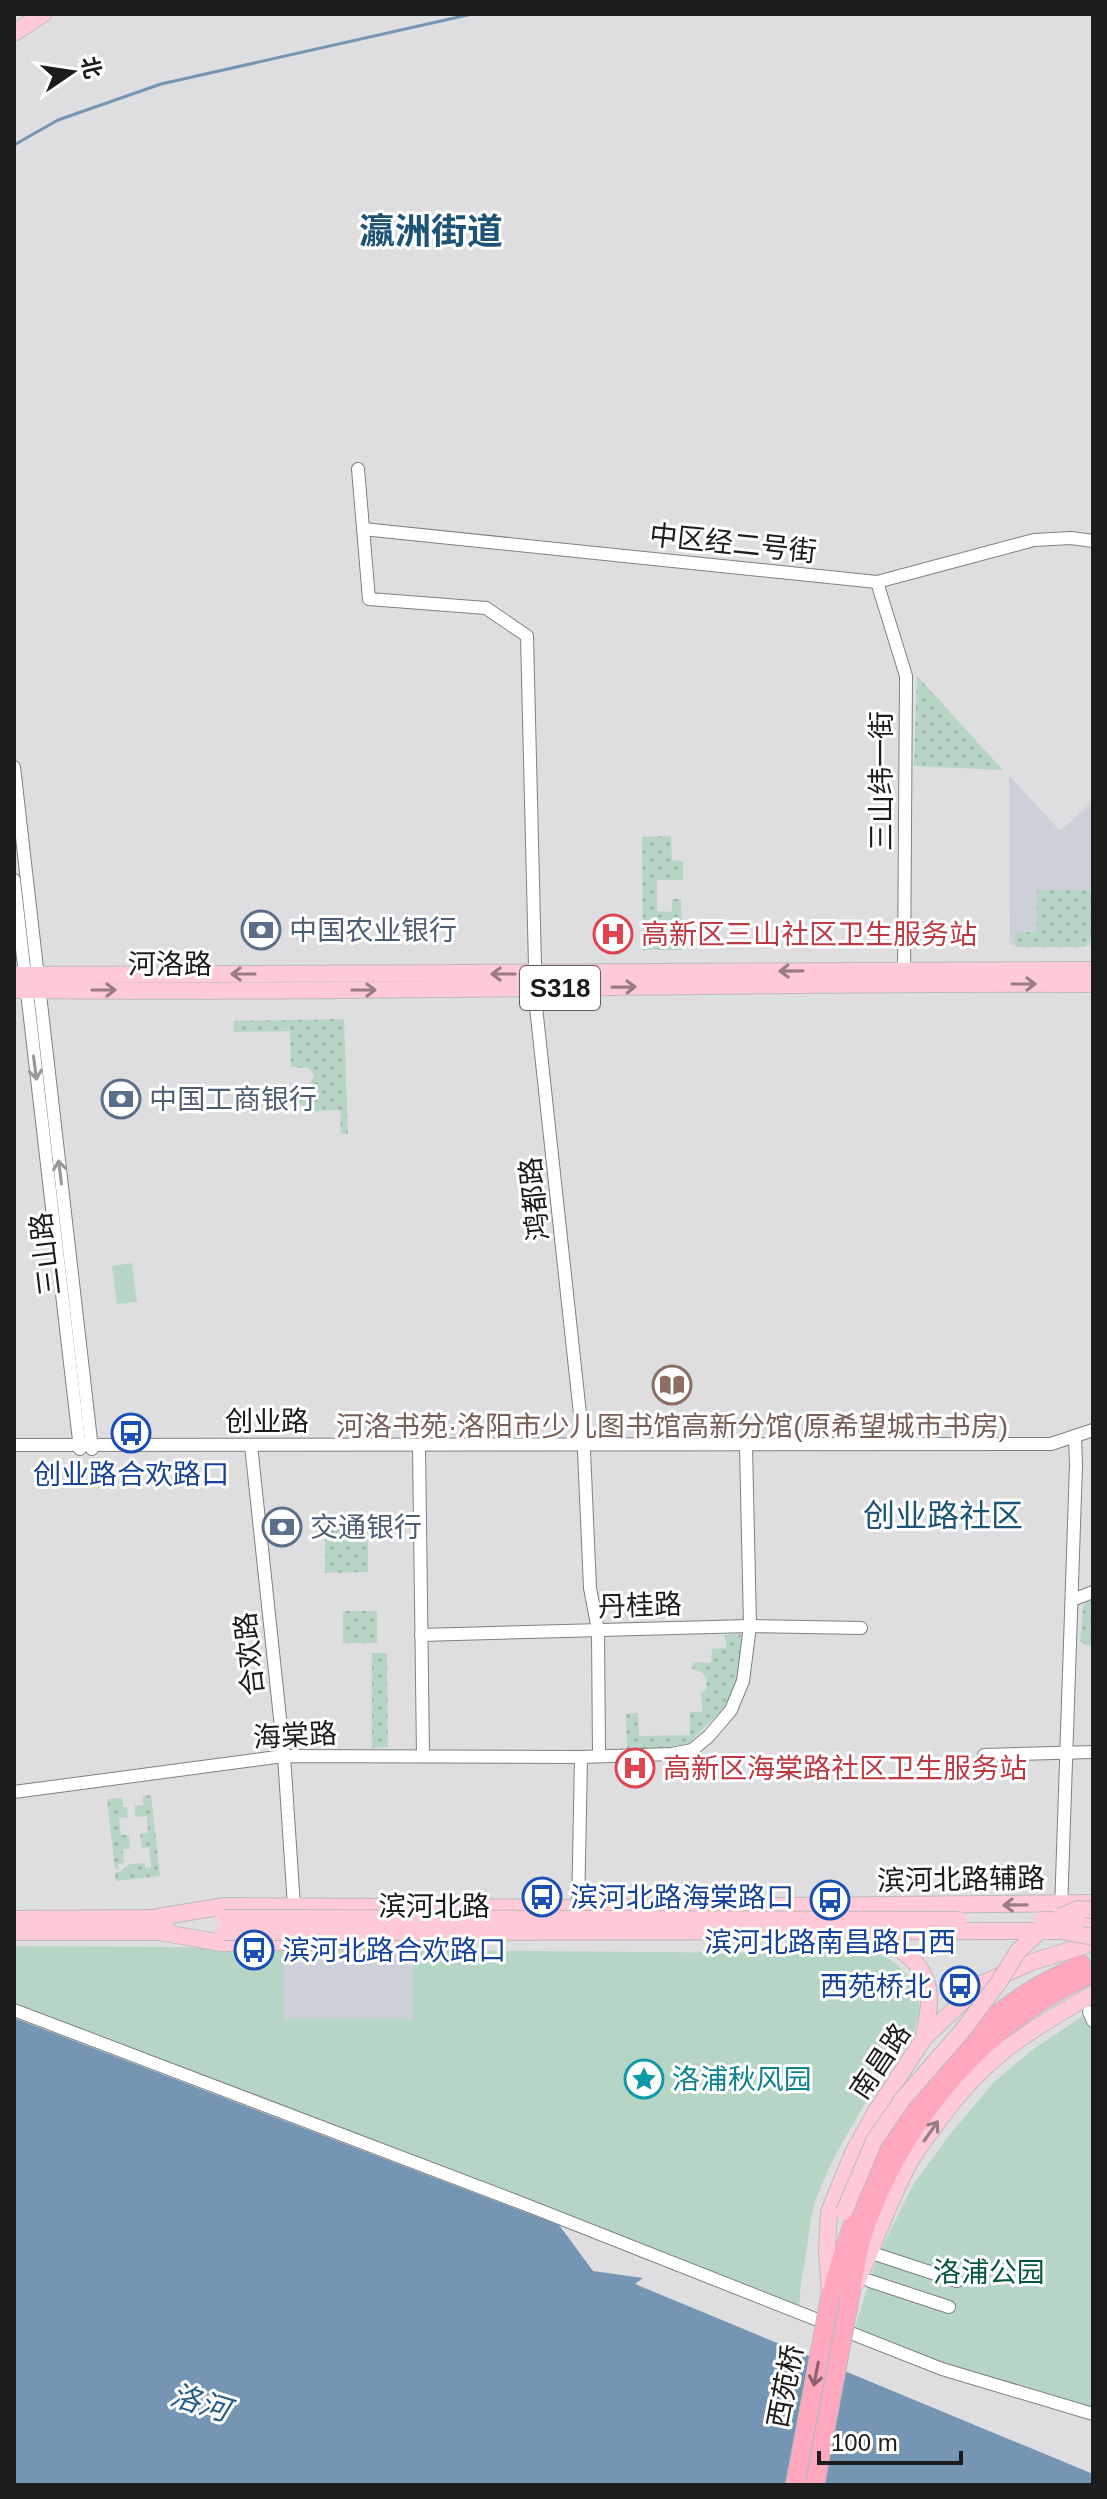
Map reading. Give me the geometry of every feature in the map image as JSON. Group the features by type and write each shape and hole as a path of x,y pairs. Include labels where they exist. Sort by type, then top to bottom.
{"highway":[{"path":"840,2300 850,2229 896,2125 918,2094 991,2019 1032,1989 1084,1970"},
{"name":"西苑桥","path":"795,2485 840,2300"},
{"name":"西苑桥","path":"815,2485 840,2300"}],"main road":[{"path":"14,33 43,14"},
{"name":"河洛路","path":"26,983 535,981 1093,970"},
{"name":"河洛路","path":"904,976 1093,984"},
{"name":"滨河北路辅路","path":"159,1925 225,1906 578,1908 1093,1903"},
{"path":"840,2300 836,2242 844,2212 874,2141 902,2100 962,2031 1018,1951 1052,1920 1078,1909 1093,1910"},
{"name":"滨河北路","path":"14,1919 159,1925 1040,1920 1093,1925"},
{"name":"滨河北路辅路","path":"159,1925 222,1943 877,1935 1060,1924 1093,1925"},
{"name":"滨河北路","path":"14,1932 159,1925"},
{"name":"滨河北路","path":"223,1925 1061,1931 1093,1940"},
{"path":"877,1935 917,1961 928,1984 930,2001 924,2038"},
{"name":"南昌路","path":"840,2300 827,2250 829,2212 853,2153 924,2038 981,1984 1093,1940"},
{"path":"840,2300 908,2165 952,2101 975,2075 1009,2045 1093,1994"}],"street":[{"path":"358,469 363,529"},
{"name":"中区经二号街","path":"363,529 877,582 1034,540 1071,538 1093,541"},
{"name":"鸿都路","path":"363,529 369,599 486,608 527,636 535,981 584,1448 590,1588 598,1630 599,1756"},
{"name":"三山纬一街","path":"877,582 906,676 904,976"},
{"name":"三山路","path":"14,767 26,983"},
{"name":"三山路","path":"14,880 86,1447"},
{"name":"创业路","path":"14,1448 1051,1449 1093,1432"},
{"path":"1060,1924 1076,1440"},
{"name":"合欢路","path":"251,1448 284,1756 294,1906"},
{"path":"419,1448 423,1756"},
{"name":"海棠路","path":"14,1792 284,1756 581,1757 672,1754 692,1750 731,1710 743,1681 750,1626 746,1448"},
{"path":"1072,1600 1093,1592"},
{"name":"丹桂路","path":"421,1635 750,1626 861,1628"},
{"path":"984,1755 1093,1752"},
{"path":"577,1937 581,1757"},
{"path":"14,2010 529,2206 942,2369 1093,2414"},
{"path":"878,2255 957,2281"},
{"path":"870,2281 949,2307"}],"shaded area":[{"path":"1009,775 1060,831 1093,801 1093,945 1010,945"},
{"path":"283,1948 413,1950 413,2019 283,2019"}],"green space":[{"path":"917,676 1003,770 914,766"},
{"path":"671,836 672,860 683,861 683,880 657,880 657,911 672,912 672,899 681,899 682,950 643,950 642,837"},
{"path":"1037,890 1092,891 1092,940 1086,941 1086,947 1015,947 1015,932 1037,932"},
{"path":"344,1019 348,1134 341,1134 340,1110 308,1111 291,1096 291,1087 310,1084 314,1076 309,1068 291,1067 290,1031 233,1032 234,1021"},
{"path":"132,1263 137,1302 117,1304 112,1266"},
{"path":"368,1523 368,1572 325,1573 325,1524"},
{"path":"1093,1596 1093,1647 1080,1642 1083,1608 1086,1600"},
{"path":"343,1611 377,1611 377,1643 343,1643"},
{"path":"741,1634 739,1676 725,1707 686,1746 627,1751 626,1714 638,1713 639,1736 690,1735 690,1712 702,1712 701,1693 706,1689 707,1680 702,1672 692,1669 693,1662 711,1663 712,1649 726,1648 725,1635"},
{"path":"372,1653 387,1653 388,1747 372,1748"},
{"path":"151,1795 160,1876 116,1881 115,1872 130,1864 145,1863 145,1868 151,1867 149,1847 142,1848 140,1834 148,1833 147,1816 135,1817 135,1806 143,1805 142,1796"},
{"path":"122,1798 128,1817 119,1818 121,1835 129,1835 130,1849 123,1849 124,1863 118,1864 119,1869 115,1869 107,1799"},
{"path":"14,1946 283,1948 284,2019 413,2019 413,1950 880,1954 906,1973 917,1991 919,2012 910,2038 880,2079 822,2183 811,2219 800,2291 800,2314 14,2010"},
{"name":"洛浦公园","path":"1089,2012 1093,2021 1093,2414 853,2334 878,2255 913,2185 951,2133 994,2082 1032,2050"}],"water":[{"name":"洛河","path":"14,2018 559,2225 593,2271 643,2278 635,2284 1093,2474 1093,2485 14,2485"}],"waterway":[{"path":"14,145 58,120 161,84 472,14"}],"place":[{"name":"中国农业银行","path":"261,930"},
{"name":"高新区三山社区卫生服务站","path":"613,934"},
{"name":"中国工商银行","path":"121,1099"},
{"name":"河洛书苑·洛阳市少儿图书馆高新分馆(原希望城市书房)","path":"672,1385"},
{"name":"创业路合欢路口","path":"131,1433"},
{"name":"交通银行","path":"282,1527"},
{"name":"高新区海棠路社区卫生服务站","path":"635,1768"},
{"name":"滨河北路海棠路口","path":"542,1897"},
{"name":"滨河北路南昌路口西","path":"830,1900"},
{"name":"滨河北路合欢路口","path":"254,1950"},
{"name":"西苑桥北","path":"960,1986"},
{"name":"洛浦秋风园","path":"644,2079"}],"district":[{"name":"瀛洲街道","path":"431,231"},
{"name":"创业路社区","path":"943,1516"}]}
